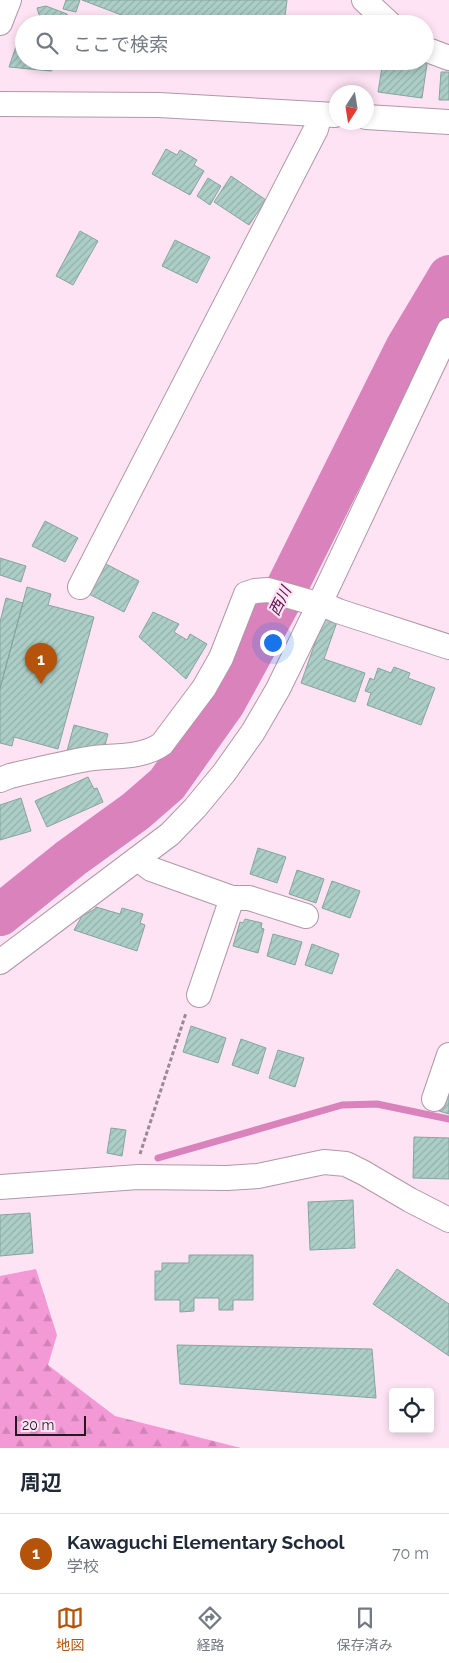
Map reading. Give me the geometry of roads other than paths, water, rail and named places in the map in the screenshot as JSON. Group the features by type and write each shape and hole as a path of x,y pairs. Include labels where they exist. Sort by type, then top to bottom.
{"street":[{"path":"0,23 9,0"},
{"path":"364,0 380,15"},
{"path":"434,52 449,58"},
{"path":"0,104 159,105 328,115"},
{"path":"80,587 316,129 328,115"},
{"path":"374,117 449,122"},
{"path":"0,962 170,834 224,773 253,732 278,689 315,603 449,330"},
{"path":"0,780 10,776 88,759 154,750 174,730 204,688 221,658 246,594 255,591 268,590 315,603 449,647"},
{"path":"138,859 150,869 232,898 249,898 306,916"},
{"path":"200,995 232,898"},
{"path":"434,1099 449,1055"},
{"path":"0,1187 138,1177 227,1178 258,1176 324,1162 346,1164 449,1220"}],"waterway":[{"name":"西川","path":"0,915 71,858 136,811 167,784 225,702 279,603 406,348 449,276"},
{"path":"158,1158 342,1105 377,1104 449,1119"}],"place":[{"name":"Kawaguchi Elementary School","path":"41,684"}]}
